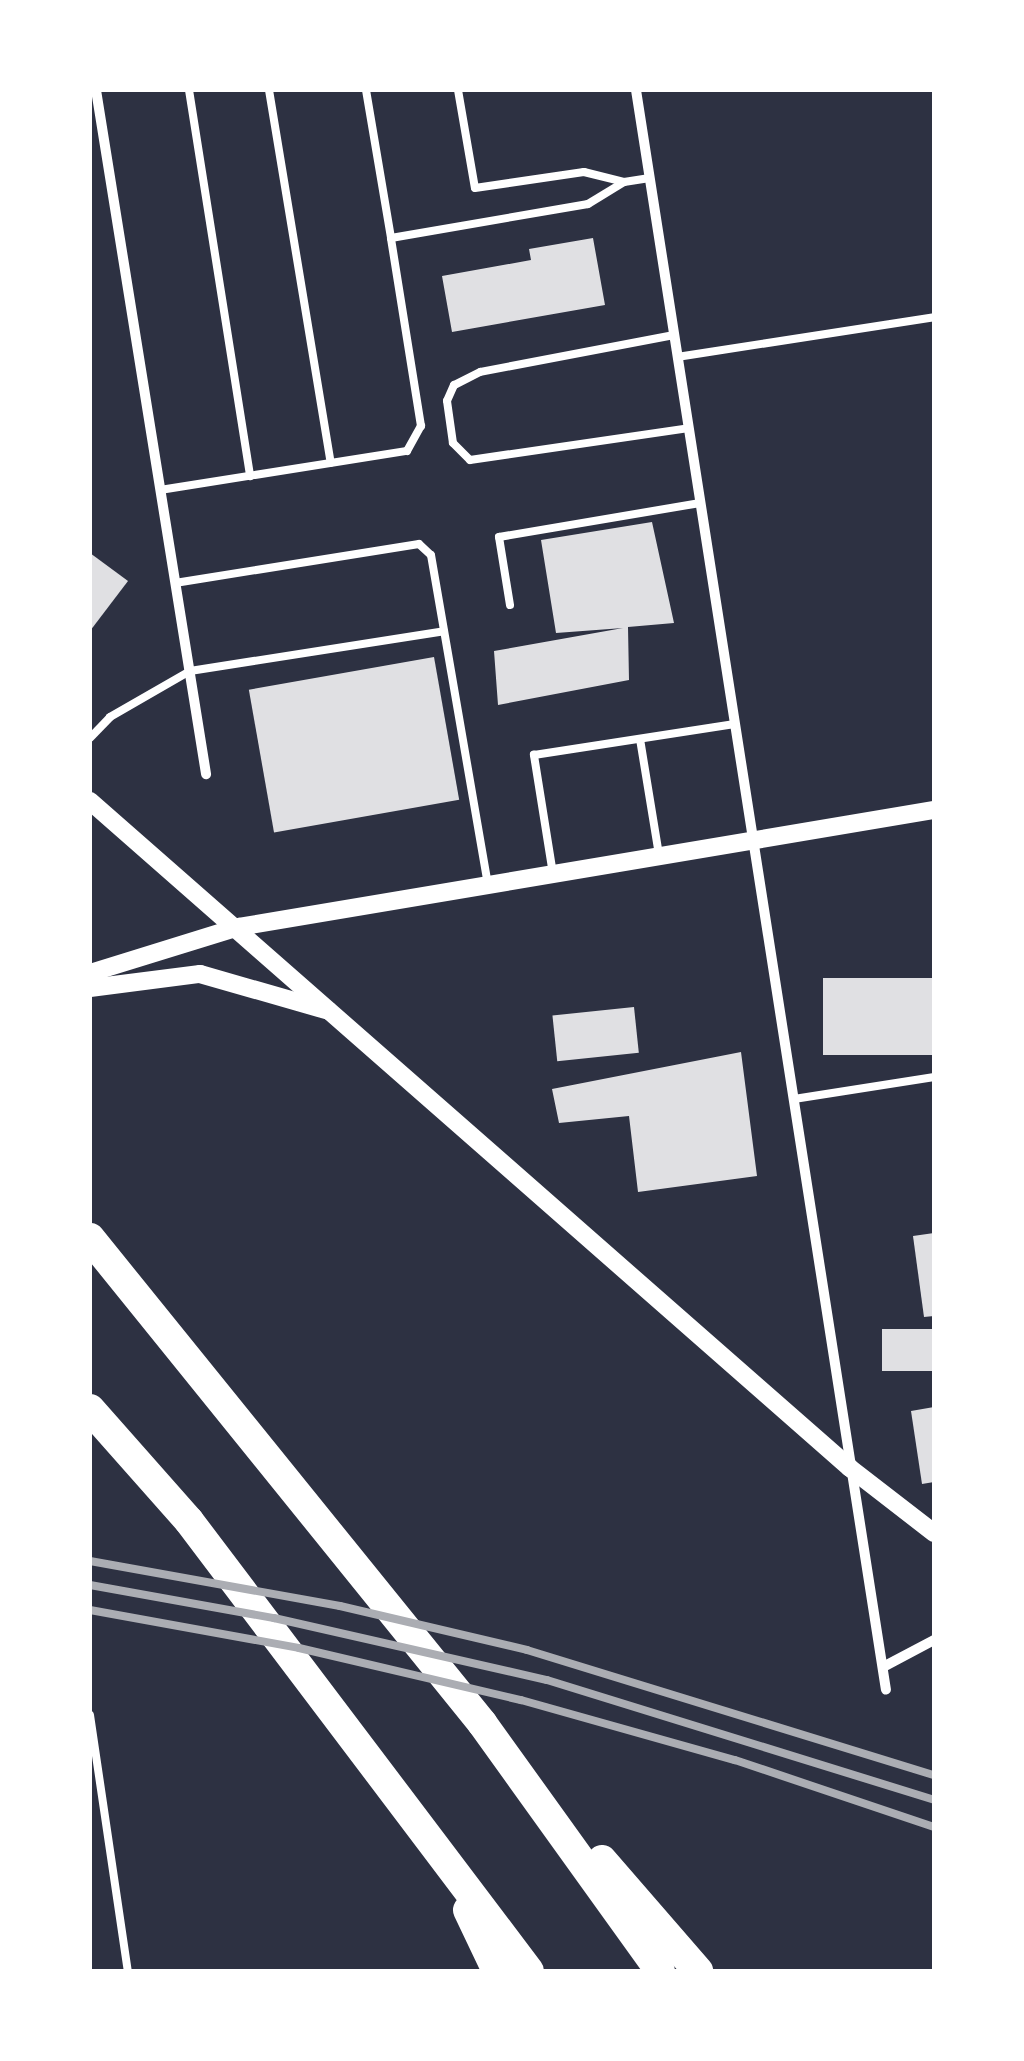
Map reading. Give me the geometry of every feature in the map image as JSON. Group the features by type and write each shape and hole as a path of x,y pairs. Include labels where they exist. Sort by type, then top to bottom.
{"highway":[{"path":"90,1238 482,1723 698,1971"},
{"path":"90,1409 189,1520 529,1971"},
{"path":"482,1723 660,1971"},
{"path":"436,1845 497,1971"}],"street":[{"path":"96,90 206,774"},
{"path":"636,90 886,1690"},
{"path":"90,801 239,927 850,1468 934,1534"},
{"path":"90,973 239,927 934,810"},
{"path":"90,988 200,974 338,1015"},
{"path":"883,1667 934,1640"}],"lane":[{"path":"188,90 250,476"},
{"path":"269,90 331,462"},
{"path":"160,490 408,451 418,442 422,426 366,90"},
{"path":"458,90 475,188 584,172 624,182"},
{"path":"391,238 588,204 624,182 650,178"},
{"path":"678,357 934,317"},
{"path":"674,336 480,372 454,385 449,415 461,453 488,462 688,428"},
{"path":"510,605 499,537 700,503"},
{"path":"175,583 418,544 430,555 488,885"},
{"path":"90,738 110,717 190,671 444,631"},
{"path":"553,874 534,755 735,724"},
{"path":"640,738 659,856"},
{"path":"794,1099 934,1076"},
{"path":"90,1716 128,1971"}],"building":[{"path":"593,238 605,305 452,332 442,276 531,260 529,249"},
{"path":"652,522 674,623 628,627 629,680 498,705 494,651 623,628 556,633 541,540"},
{"path":"90,553 128,581 90,631"},
{"path":"434,657 459,800 274,832 249,690"},
{"path":"823,978 934,978 934,1055 823,1055"},
{"path":"634,1007 639,1053 557,1061 552,1016"},
{"path":"741,1052 757,1176 638,1192 629,1116 559,1123 552,1089"},
{"path":"934,1233 934,1316 924,1317 913,1236"},
{"path":"882,1329 934,1329 934,1371 882,1371"},
{"path":"934,1407 934,1482 922,1484 911,1411"}],"railway":[{"path":"90,1561 340,1606 527,1650 934,1775"},
{"path":"90,1585 274,1618 547,1680 934,1800"},
{"path":"90,1610 299,1648 521,1700 735,1760 934,1827"}]}
